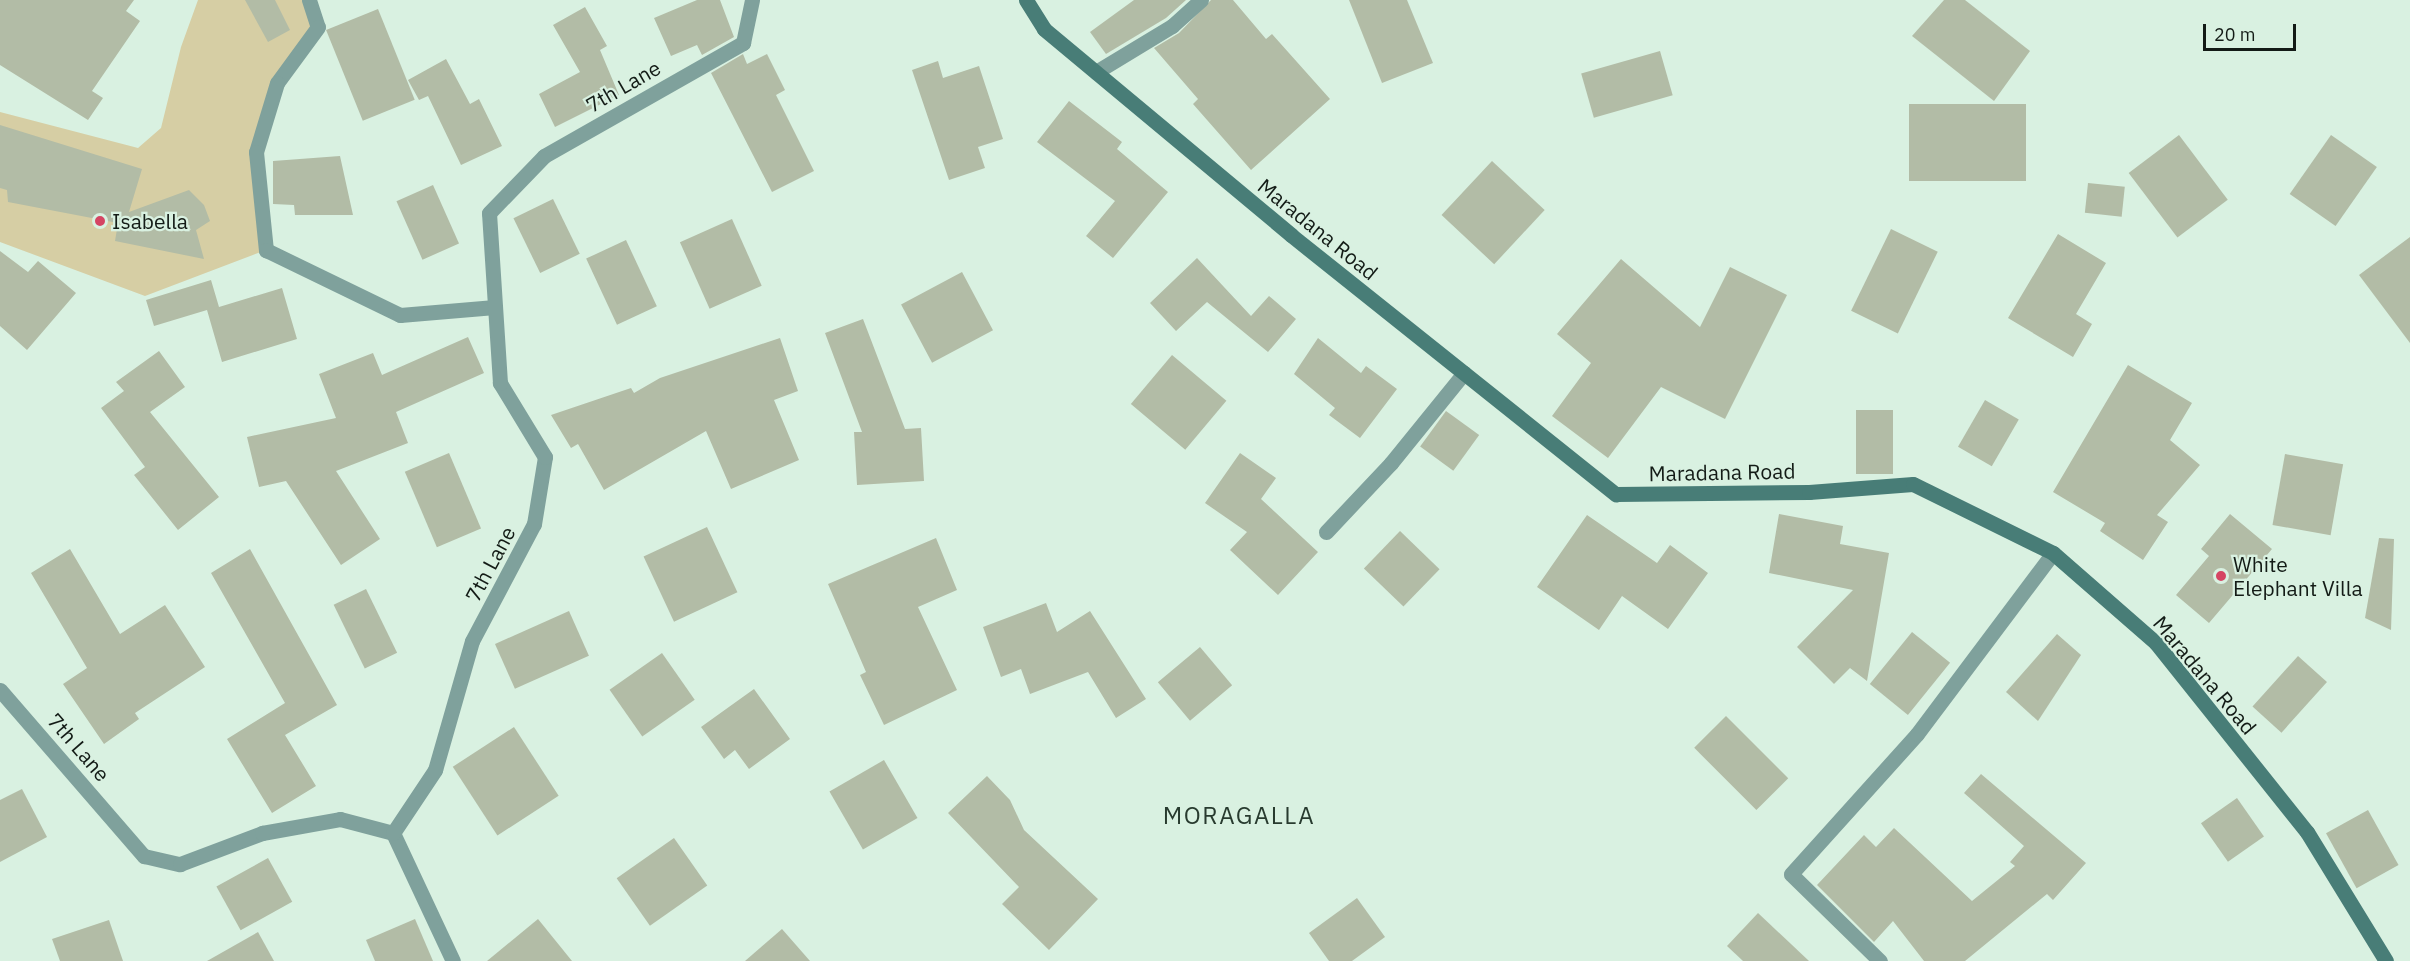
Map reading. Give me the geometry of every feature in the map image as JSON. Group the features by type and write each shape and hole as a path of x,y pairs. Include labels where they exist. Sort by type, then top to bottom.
{"street":[{"path":"309,0 318,27 277,83 256,152 266,250 400,315 495,307"},
{"name":"7th Lane","path":"0,690 144,856 180,864 262,833 340,819 393,833 435,770 472,641 534,524 545,457 500,384 489,213 544,156 743,43 752,0"},
{"name":"Maradana Road","path":"1026,0 1044,29 1464,373 1616,494 1809,492 1913,484 2053,553 2156,643 2307,832 2386,961"},
{"path":"1096,72 1172,26 1201,0"},
{"path":"1326,532 1391,463 1464,373"},
{"path":"1880,961 1791,874 1917,734 2053,553"},
{"path":"393,833 453,961"}],"shaded area":[{"path":"198,0 308,0 318,27 277,83 256,152 266,250 145,296 0,242 0,112 138,148 161,128 181,47"}],"building":[{"path":"0,0 134,0 126,11 140,21 92,91 103,98 88,120 0,65"},
{"path":"245,0 275,0 290,30 268,42"},
{"path":"697,0 720,0 734,37 702,55 697,45 671,56 654,18"},
{"path":"1134,0 1186,0 1166,18 1106,54 1090,32"},
{"path":"1211,0 1233,0 1266,39 1272,34 1330,99 1251,170 1193,104 1198,99 1154,48 1179,33"},
{"path":"1349,0 1407,0 1433,63 1382,83"},
{"path":"1944,0 1965,0 2030,51 1994,101 1912,36"},
{"path":"585,7 607,46 600,50 619,95 555,127 539,94 580,72 553,25"},
{"path":"378,9 415,100 363,121 326,30"},
{"path":"1660,51 1673,95 1594,118 1581,74"},
{"path":"743,54 747,64 767,54 785,90 776,95 814,171 772,192 711,73"},
{"path":"446,59 470,104 479,99 502,146 461,165 428,96 419,100 408,80"},
{"path":"938,61 943,78 979,66 1003,139 978,147 985,168 949,180 912,70"},
{"path":"1069,101 1122,142 1117,149 1168,192 1113,258 1086,236 1115,201 1037,142"},
{"path":"1909,104 2026,104 2026,181 1909,181"},
{"path":"0,125 142,169 129,212 189,190 204,205 210,221 196,230 204,259 115,241 118,223 8,202 7,190 0,188"},
{"path":"2179,135 2228,200 2177,238 2129,173"},
{"path":"2331,135 2377,167 2336,226 2290,194"},
{"path":"340,156 353,215 295,215 294,205 273,204 273,161"},
{"path":"1492,161 1545,210 1494,264 1442,215"},
{"path":"2088,183 2125,187 2122,217 2085,213"},
{"path":"433,185 459,243 422,260 396,201"},
{"path":"553,199 580,254 540,273 513,218"},
{"path":"732,219 762,286 710,309 680,242"},
{"path":"1891,229 1938,252 1898,334 1851,311"},
{"path":"2058,234 2106,263 2076,314 2092,324 2073,357 2008,318"},
{"path":"2410,237 2410,343 2359,275"},
{"path":"626,240 657,306 617,325 586,259"},
{"path":"0,251 28,272 38,261 76,293 27,350 0,326"},
{"path":"1197,258 1251,316 1269,296 1296,319 1268,352 1207,302 1176,331 1150,303"},
{"path":"1621,259 1700,327 1730,267 1787,295 1725,419 1661,387 1608,458 1552,416 1591,363 1557,334"},
{"path":"962,272 993,330 932,363 901,304"},
{"path":"211,280 219,307 282,288 297,339 222,362 207,310 154,326 146,300"},
{"path":"863,319 905,429 921,428 924,481 857,485 854,432 862,432 825,333"},
{"path":"468,337 484,373 396,412 408,443 336,471 380,539 341,565 286,481 259,487 247,437 336,418 319,374 373,353 382,375"},
{"path":"780,338 798,391 774,400 799,460 731,489 706,431 604,490 578,444 571,448 551,415 631,388 634,393 660,378"},
{"path":"1318,338 1361,373 1366,366 1397,389 1360,438 1329,415 1335,408 1294,374"},
{"path":"159,351 185,387 150,412 219,497 178,530 134,475 145,467 101,408 124,391 116,382"},
{"path":"1172,355 1226,401 1185,450 1131,404"},
{"path":"2128,365 2192,403 2170,440 2200,465 2157,515 2168,522 2143,560 2100,531 2105,523 2053,492"},
{"path":"1985,400 2019,420 1992,466 1958,447"},
{"path":"1856,410 1893,410 1893,474 1856,474"},
{"path":"1446,411 1479,435 1453,471 1420,447"},
{"path":"449,453 481,528 437,547 405,472"},
{"path":"1240,453 1276,478 1261,499 1318,552 1278,595 1230,550 1247,532 1205,503"},
{"path":"2285,454 2343,464 2331,535 2272,525"},
{"path":"1779,514 1843,526 1840,544 1889,553 1867,681 1850,668 1834,684 1797,647 1853,590 1769,573"},
{"name":"White Elephant Villa","path":"2230,514 2272,549 2209,623 2176,595 2209,556 2201,549"},
{"path":"1587,515 1657,563 1670,545 1708,573 1668,629 1622,596 1599,630 1537,587"},
{"path":"707,527 737,592 674,622 644,557"},
{"path":"1400,531 1440,569 1403,607 1364,568"},
{"path":"936,538 957,590 918,607 957,690 884,725 860,675 866,672 828,584"},
{"path":"2379,538 2394,539 2391,630 2365,618"},
{"path":"70,549 120,634 165,605 205,667 135,713 139,719 104,744 63,684 87,668 31,573"},
{"path":"250,549 337,705 285,735 316,786 272,813 227,739 285,703 211,573"},
{"path":"366,589 397,653 365,669 334,605"},
{"path":"1046,603 1057,632 1090,611 1146,699 1116,718 1088,672 1030,694 1021,669 1001,677 983,627"},
{"path":"569,611 589,656 515,689 495,644"},
{"path":"1912,632 1950,663 1908,715 1870,684"},
{"path":"2057,634 2081,655 2038,721 2006,692"},
{"path":"1200,647 1232,685 1190,721 1158,682"},
{"path":"662,653 695,700 642,736 610,690"},
{"path":"2298,656 2327,682 2281,733 2252,707"},
{"path":"754,689 790,739 749,769 735,750 724,759 701,727"},
{"path":"1726,716 1788,778 1756,810 1694,748"},
{"path":"514,727 559,796 497,836 453,767"},
{"path":"884,760 917,818 863,850 829,792"},
{"path":"1981,774 2086,863 2053,900 2047,894 1965,961 1924,961 1893,921 1874,942 1817,885 1864,835 1876,847 1894,828 1972,901 2015,866 2010,862 2024,846 1964,793"},
{"path":"987,776 1010,800 1024,830 1098,899 1049,950 1002,904 1019,887 948,813"},
{"path":"22,789 47,837 0,862 0,800"},
{"path":"2237,798 2264,837 2228,862 2201,823"},
{"path":"2368,810 2399,865 2357,888 2326,833"},
{"path":"674,838 707,886 650,926 617,878"},
{"path":"268,858 292,902 241,930 216,887"},
{"path":"1357,898 1385,937 1352,961 1329,961 1309,933"},
{"path":"1758,913 1809,961 1743,961 1727,946"},
{"path":"415,919 433,961 375,961 366,940"},
{"path":"538,919 572,961 487,961"},
{"path":"109,920 123,961 60,961 52,939"},
{"path":"782,929 810,961 745,961"},
{"path":"258,932 274,961 207,961"}],"place":[{"name":"Isabella","path":"100,221"},
{"name":"White Elephant Villa","path":"2221,576"}],"district":[{"name":"MORAGALLA","path":"1239,816"}]}
